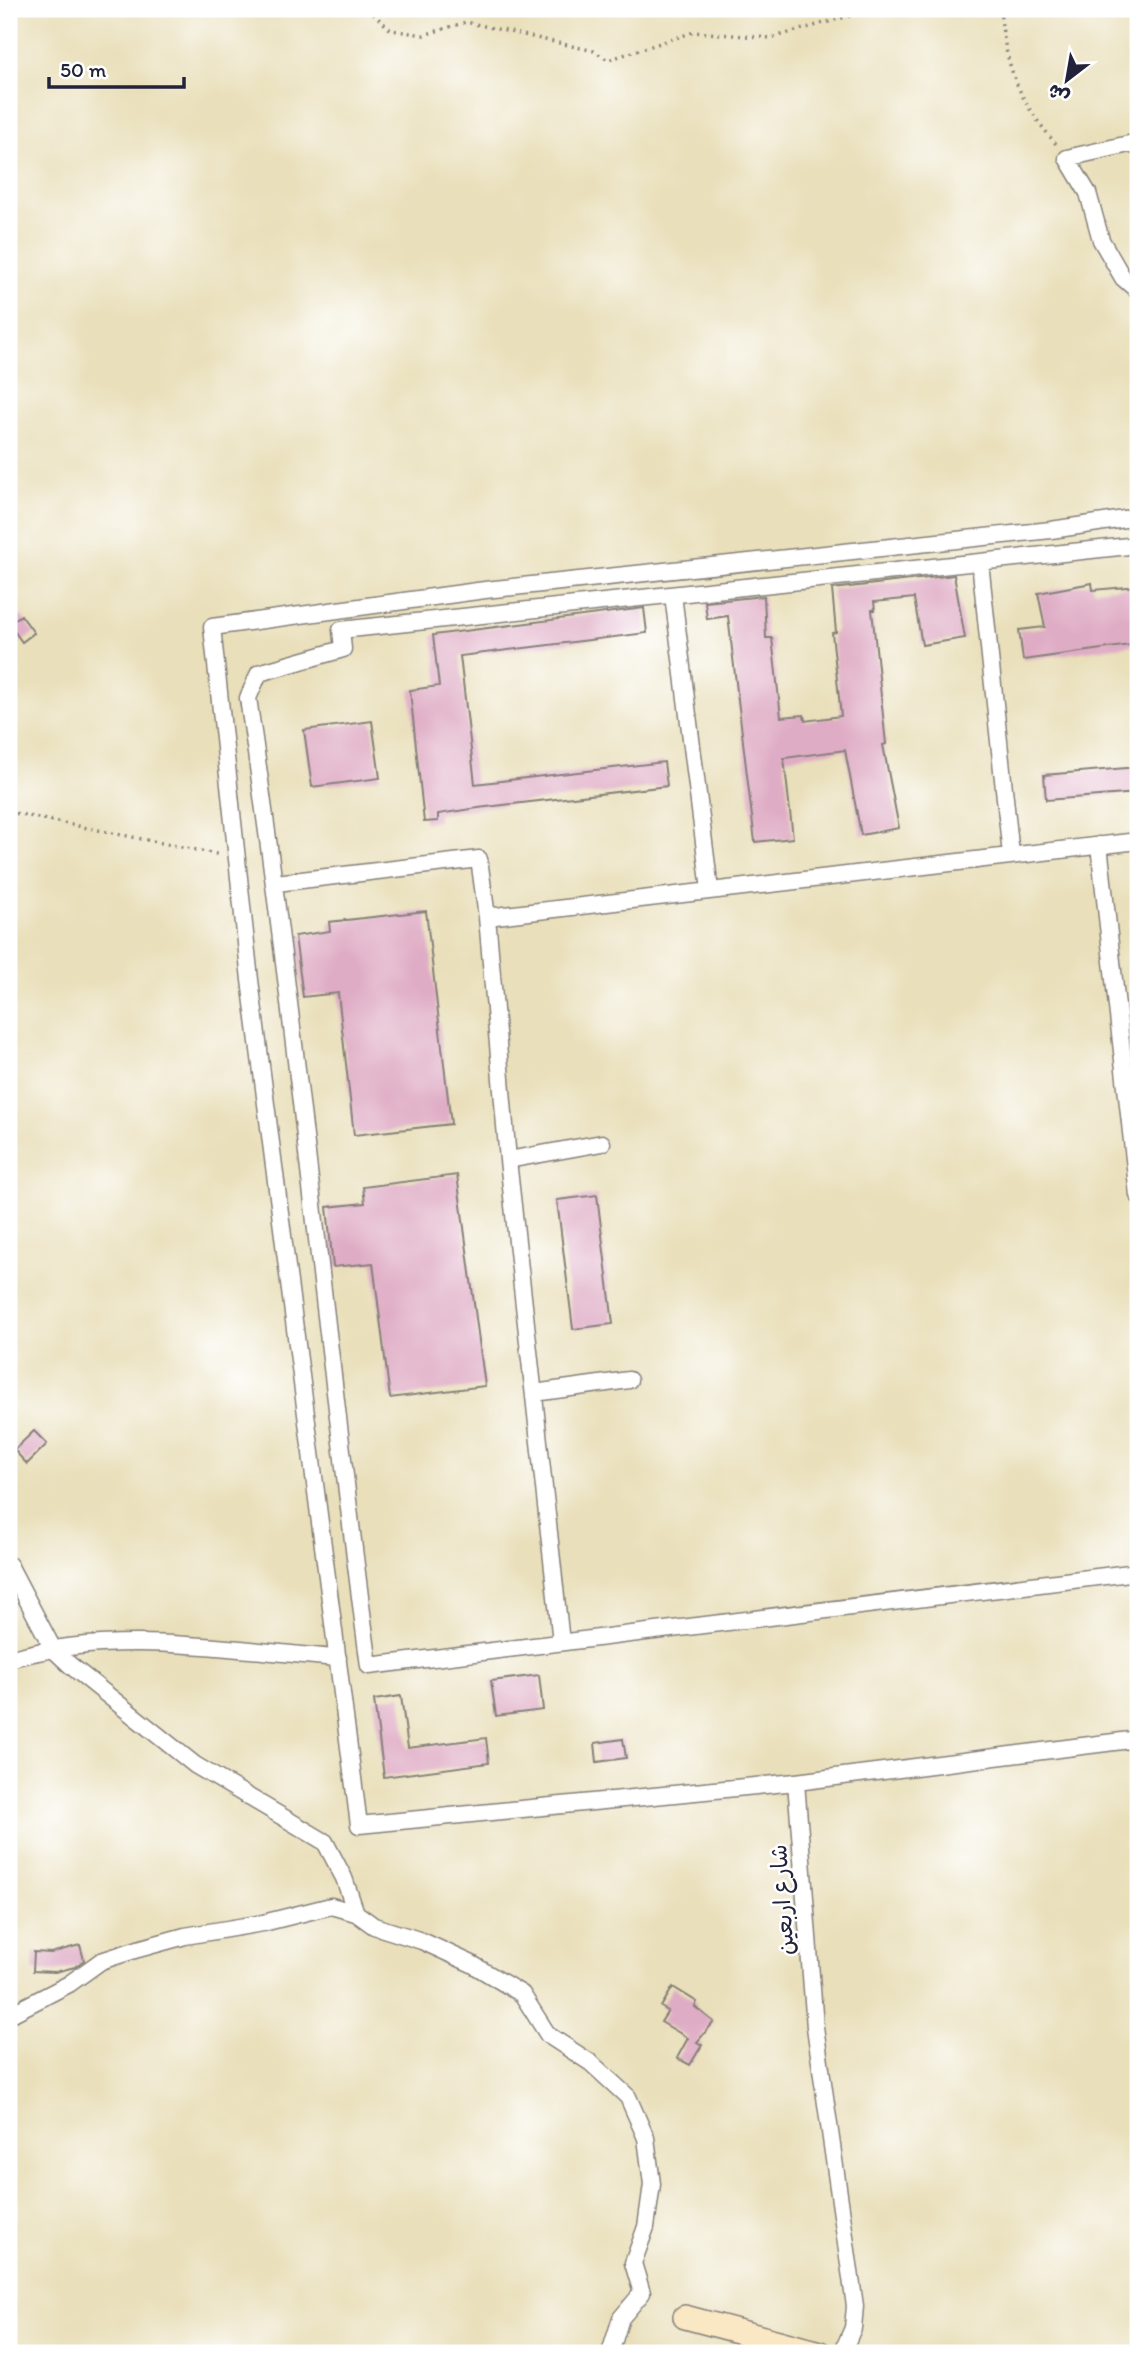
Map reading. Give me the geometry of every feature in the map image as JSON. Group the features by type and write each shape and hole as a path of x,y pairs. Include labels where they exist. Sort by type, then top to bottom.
{"main road":[{"path":"685,2317 820,2353"}],"street":[{"path":"1138,147 1129,144 1067,158 1088,192 1101,240 1124,278 1138,291"},
{"path":"1138,517 1037,531 485,590 212,627 237,858 359,1825 796,1783 1138,1739"},
{"path":"1138,545 341,631 343,649 259,673 248,698 276,883 334,1401 369,1666 1138,1572"},
{"path":"980,562 1011,855"},
{"path":"673,595 710,890"},
{"path":"487,917 1138,841"},
{"path":"1099,845 1138,1195"},
{"path":"276,883 479,859 487,917 508,1160 561,1642"},
{"path":"508,1160 602,1143"},
{"path":"534,1393 629,1380"},
{"path":"9,1565 52,1649 129,1715 195,1765 325,1842 344,1878 356,1913"},
{"path":"9,1659 52,1649 136,1641 338,1658"},
{"name":"شارع اربعين","path":"796,1783 815,2027 855,2305 853,2328 842,2353"},
{"path":"9,2015 69,1984 101,1961 185,1936 263,1923 331,1906 356,1913 374,1926 422,1941 472,1964 522,1994 548,2035 591,2063 628,2096 646,2138 652,2184 646,2227 633,2263 642,2293 621,2318 610,2353"}],"path":[{"path":"368,9 391,30 424,35 466,22 594,51 608,60 694,32 771,38 874,9"},
{"path":"1000,9 1012,74 1030,115 1067,158"},
{"path":"9,812 237,858"}],"building":[{"path":"954,575 965,638 922,645 914,598 874,602 875,610 872,610 886,744 883,745 899,828 861,835 845,750 784,758 793,838 755,842 728,616 707,619 705,602 764,596 766,638 772,638 781,717 804,715 805,721 841,716 832,633 836,632 832,589"},
{"path":"1092,583 1093,590 1138,586 1138,644 1023,660 1019,630 1045,627 1038,593"},
{"path":"644,608 647,633 460,656 475,784 664,762 667,786 478,808 438,814 438,821 424,822 410,690 439,686 433,635"},
{"path":"21,615 34,633 22,642 9,624"},
{"path":"372,721 380,778 312,787 304,730"},
{"path":"1138,767 1138,793 1046,800 1044,775"},
{"path":"426,911 451,1124 354,1135 338,993 303,997 295,936 330,931 329,922"},
{"path":"457,1175 485,1386 390,1398 373,1263 333,1267 327,1207 365,1203 363,1187"},
{"path":"597,1195 613,1324 573,1329 557,1200"},
{"path":"34,1431 47,1444 27,1464 14,1450"},
{"path":"539,1675 543,1710 496,1716 491,1681"},
{"path":"401,1696 408,1748 486,1738 489,1763 384,1777 374,1700"},
{"path":"623,1739 626,1758 597,1762 595,1743"},
{"path":"80,1945 84,1960 75,1967 55,1972 33,1971 34,1952 51,1953"},
{"path":"673,1987 697,2002 695,2007 714,2022 697,2042 702,2045 690,2065 677,2058 688,2038 661,2022 668,2011 661,2007"}]}
